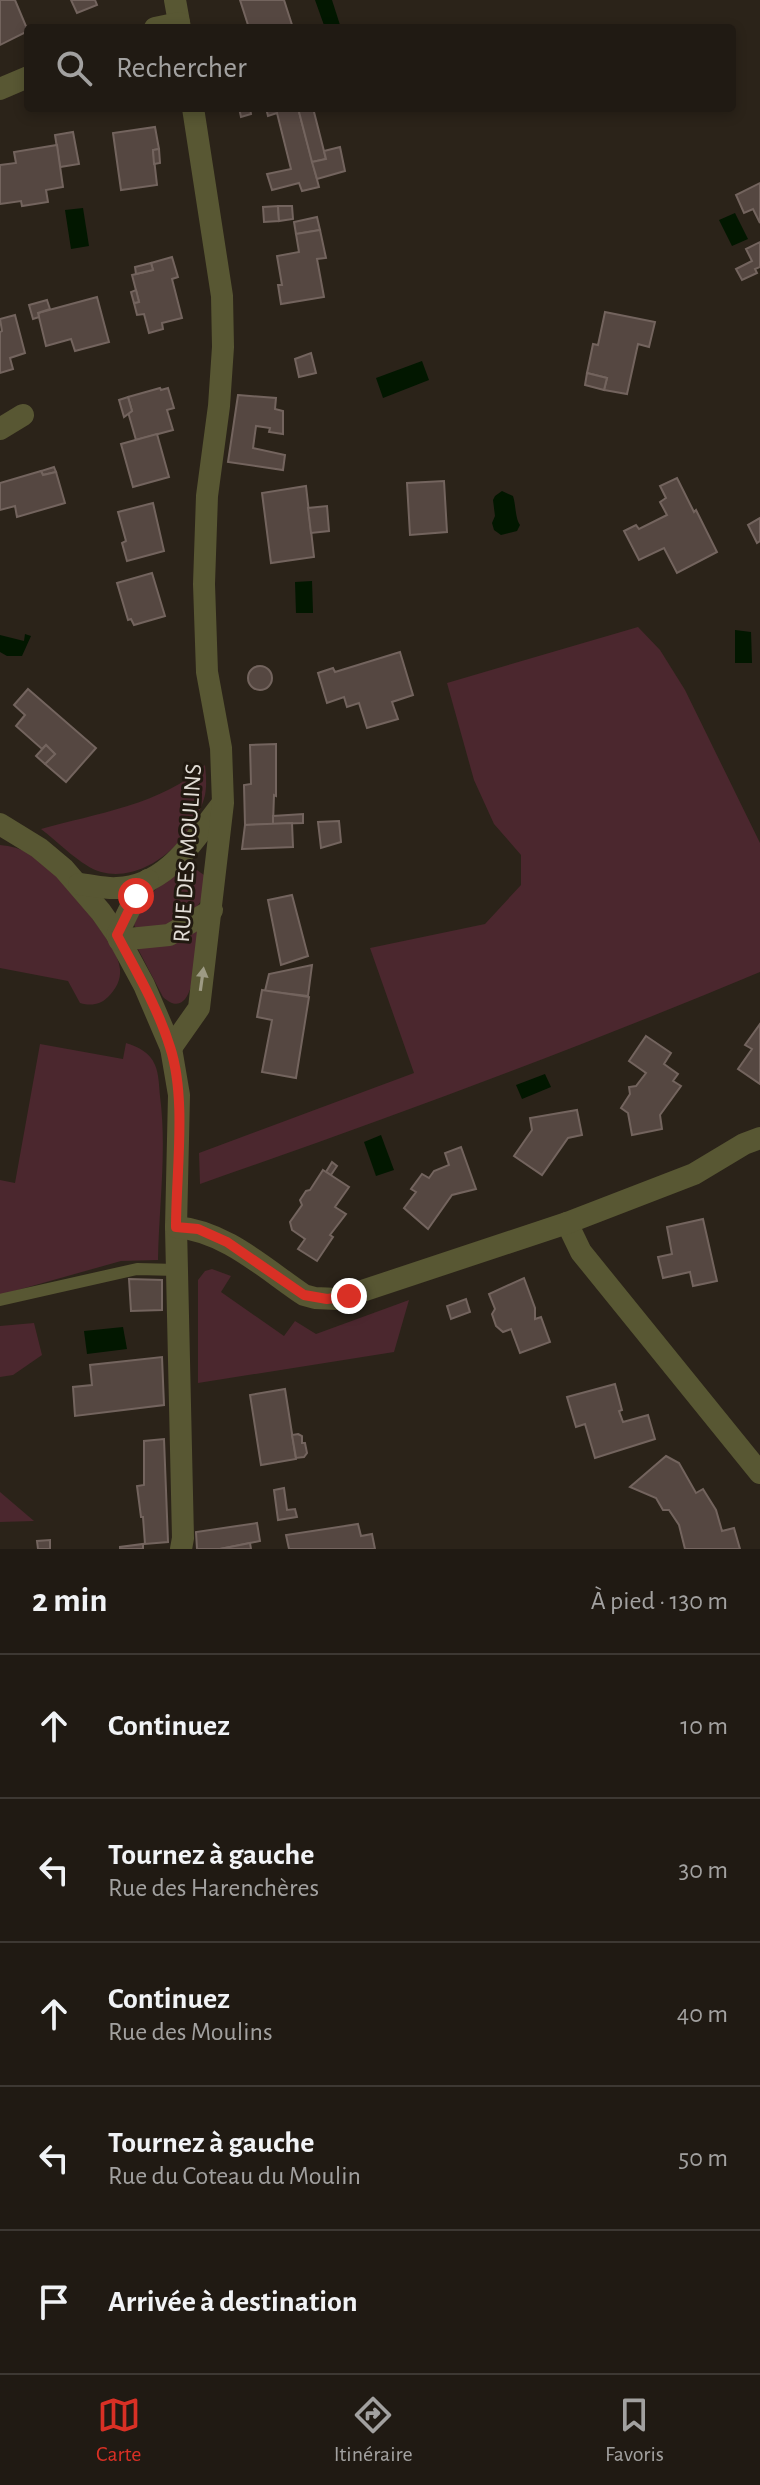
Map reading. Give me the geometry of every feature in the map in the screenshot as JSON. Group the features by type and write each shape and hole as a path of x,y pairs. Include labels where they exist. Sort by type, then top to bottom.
{"street":[{"path":"175,0 179,24"},
{"path":"0,89 24,79"},
{"name":"RUE DES MOULINS","path":"171,1048 199,1008 223,803 221,748 207,672 204,584 207,496 223,347 222,296 194,112"},
{"path":"0,429 23,415"},
{"path":"79,884 114,889 148,880 179,858 223,803"},
{"path":"2,827 39,848 79,884 118,938 144,985 171,1048 179,1095 176,1227 181,1549"},
{"path":"179,858 201,863 213,873"},
{"path":"118,938 136,896 148,880"},
{"path":"118,938 169,935 212,910"},
{"path":"176,1227 198,1229 227,1242 304,1295 338,1299 567,1223 694,1174 760,1138"},
{"path":"567,1223 581,1252 760,1473"}],"lane":[{"path":"0,1300 137,1269 177,1270"}],"shaded area":[{"path":"315,0 332,0 340,24 324,24"},
{"path":"83,208 89,246 71,249 65,210"},
{"path":"735,213 748,239 732,246 719,220"},
{"path":"422,361 429,380 383,398 376,378"},
{"path":"502,491 513,496 520,525 517,531 501,535 494,530 492,523 495,516 493,500"},
{"path":"312,581 313,613 296,613 295,582"},
{"path":"638,627 660,650 685,690 760,843 760,972 482,1082 200,1184 199,1153 414,1073 370,948 485,924 521,885 521,855 494,824 474,780 447,683"},
{"path":"735,630 751,632 752,663 735,663"},
{"path":"25,634 31,636 22,656 7,656 0,652 0,635 24,641"},
{"path":"205,765 205,795 191,826 166,854 135,871 118,874 94,869 41,829 149,798 170,789"},
{"path":"0,845 16,848 44,863 79,899 104,935 117,957 120,973 116,988 105,1000 95,1004 80,1003 68,981 0,968"},
{"path":"187,867 204,875 204,897 196,908 162,928 136,928 134,925 138,915 154,890"},
{"path":"198,928 189,993 183,1002 174,1004 163,997 138,949"},
{"path":"126,1043 147,1053 158,1076 163,1137 158,1260 121,1261 0,1295 0,1180 15,1183 40,1044 123,1059"},
{"path":"545,1074 551,1087 522,1099 516,1085"},
{"path":"381,1135 394,1170 376,1176 364,1142"},
{"path":"212,1269 231,1276 221,1292 284,1336 295,1321 316,1334 409,1300 394,1352 198,1383 198,1280 205,1271"},
{"path":"34,1323 42,1355 13,1375 0,1377 0,1326"},
{"path":"123,1327 127,1349 87,1354 84,1331"},
{"path":"0,1492 34,1521 0,1522"}],"building":[{"path":"0,0 15,0 25,24 24,33 0,45"},
{"path":"71,0 95,0 97,5 77,13"},
{"path":"240,0 284,0 292,24 248,24"},
{"path":"267,112 299,112 319,187 302,191 299,183 272,190 267,174 291,169 277,113 268,116"},
{"path":"299,112 314,112 326,159 312,162"},
{"path":"155,127 159,149 153,150 157,185 121,190 113,133"},
{"path":"73,132 79,164 60,167 55,135"},
{"path":"57,145 63,187 46,190 48,202 22,206 21,201 0,204 0,165 16,163 14,152"},
{"path":"340,147 345,171 317,179 312,162 326,159 324,151"},
{"path":"159,149 160,163 154,164 153,150"},
{"path":"760,183 760,223 753,209 744,213 736,195"},
{"path":"278,206 279,221 264,222 263,207"},
{"path":"278,206 292,206 293,219 279,221"},
{"path":"317,217 320,230 296,234 294,222"},
{"path":"320,230 326,258 317,259 324,297 281,304 278,285 282,285 277,256 299,252 296,234"},
{"path":"760,242 760,267 755,269 757,273 742,280 736,269 752,261 746,249"},
{"path":"172,257 178,277 172,279 182,318 162,323 163,329 149,333 144,314 137,315 134,303 139,302 132,275 153,270 151,263"},
{"path":"151,263 153,270 136,274 135,267"},
{"path":"136,290 139,302 134,303 131,292"},
{"path":"97,297 109,342 75,351 71,339 46,346 38,313"},
{"path":"47,300 50,309 38,313 39,317 33,319 29,305"},
{"path":"605,312 655,322 649,347 638,344 627,394 604,390 607,378 587,373 593,344 598,345"},
{"path":"15,315 25,353 10,358 13,369 0,373 0,319"},
{"path":"311,353 316,373 299,377 295,359"},
{"path":"587,373 607,378 604,390 585,385"},
{"path":"168,388 174,408 167,410 173,430 136,440 128,412 132,411 128,397"},
{"path":"238,395 276,398 275,409 283,411 283,434 256,426 253,448 285,455 283,470 228,462"},
{"path":"128,397 132,411 124,417 119,400"},
{"path":"157,434 169,477 133,487 121,444"},
{"path":"54,467 56,472 43,475 41,471"},
{"path":"41,471 43,475 56,472 65,503 17,517 15,506 0,510 0,483"},
{"path":"677,478 717,552 677,573 664,548 639,560 624,531 636,525 639,529 667,515 660,502 666,498 660,486"},
{"path":"444,481 447,532 410,535 407,483"},
{"path":"306,486 314,557 271,563 262,493"},
{"path":"153,503 164,551 127,561 122,543 126,541 118,512"},
{"path":"327,506 329,531 311,533 308,508"},
{"path":"760,518 760,541 757,543 748,525"},
{"path":"152,573 165,616 134,625 131,619 128,620 117,583"},
{"path":"400,652 413,695 392,702 398,719 367,728 359,703 347,707 344,697 327,703 318,673 333,668 335,672"},
{"path":"260,666 269,669 272,678 269,687 260,690 251,687 248,678 251,669"},
{"path":"28,689 96,748 66,782 45,764 55,754 46,745 42,749 16,726 25,715 14,705"},
{"path":"276,744 273,824 245,825 244,785 251,784 250,745"},
{"path":"46,745 55,754 45,764 36,756"},
{"path":"303,814 303,823 273,824 273,816"},
{"path":"339,821 341,842 321,848 318,822"},
{"path":"292,823 293,847 242,849 245,825"},
{"path":"292,895 308,956 281,965 268,900"},
{"path":"312,965 308,996 265,991 269,974"},
{"path":"262,990 309,997 296,1078 262,1072 272,1020 257,1017"},
{"path":"760,1024 760,1084 738,1069 752,1049 745,1045"},
{"path":"646,1036 671,1053 664,1064 678,1074 673,1081 681,1086 660,1115 662,1129 632,1135 628,1113 621,1108 630,1094 629,1087 636,1086 646,1073 629,1061"},
{"path":"577,1110 582,1135 568,1138 542,1175 514,1156 532,1130 530,1118"},
{"path":"461,1147 476,1189 452,1195 428,1229 404,1208 416,1192 411,1189 422,1174 429,1178 434,1171 449,1165 445,1153"},
{"path":"332,1162 337,1166 331,1175 326,1172"},
{"path":"323,1170 349,1187 335,1207 346,1214 330,1235 333,1237 317,1261 298,1249 305,1239 292,1230 290,1222 302,1205 300,1200"},
{"path":"703,1219 717,1281 693,1286 690,1272 663,1278 658,1257 672,1254 667,1227"},
{"path":"524,1278 535,1308 535,1319 541,1317 550,1342 520,1353 511,1329 503,1332 496,1326 492,1314 495,1309 489,1294"},
{"path":"129,1279 162,1280 162,1310 131,1311"},
{"path":"466,1299 470,1312 451,1319 447,1306"},
{"path":"162,1357 164,1405 75,1416 73,1387 92,1385 90,1365"},
{"path":"615,1384 623,1422 648,1415 655,1439 595,1458 585,1424 576,1427 567,1397"},
{"path":"285,1389 296,1459 261,1465 250,1395"},
{"path":"292,1435 302,1436 307,1453 304,1457 296,1458"},
{"path":"164,1439 168,1542 145,1544 137,1486 144,1485 144,1441"},
{"path":"666,1456 679,1463 696,1493 703,1489 716,1510 722,1531 734,1528 740,1549 685,1549 679,1525 669,1510 663,1510 656,1498 630,1487"},
{"path":"284,1488 287,1510 295,1509 297,1517 278,1520 274,1490"},
{"path":"257,1523 260,1541 220,1549 197,1549 196,1532"},
{"path":"358,1524 361,1536 372,1534 375,1549 289,1549 286,1535"},
{"path":"50,1540 50,1549 38,1549 37,1541"},
{"path":"250,1543 251,1549 220,1549"},
{"path":"143,1544 143,1549 120,1549 120,1547"}],"route":[{"path":"136,896 117,935 144,985 171,1048 179,1095 176,1227 198,1229 227,1242 304,1295 327,1299 349,1296"}]}
